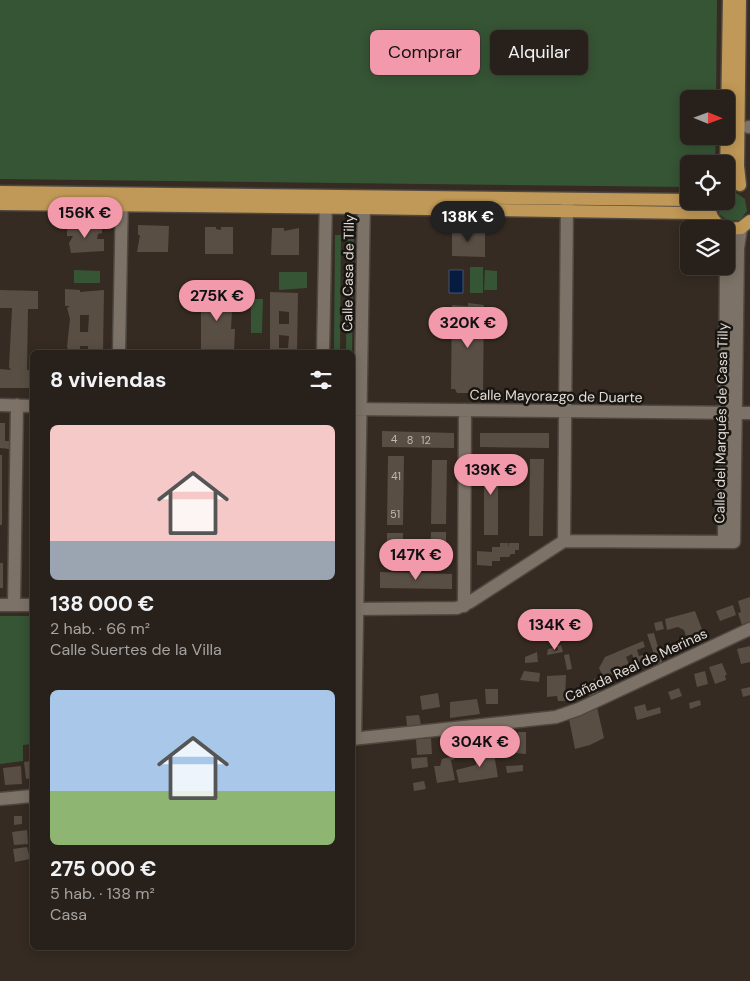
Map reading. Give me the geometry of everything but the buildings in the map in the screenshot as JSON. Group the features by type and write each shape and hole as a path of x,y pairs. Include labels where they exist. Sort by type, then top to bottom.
{"main road":[{"path":"728,155 740,1"},
{"path":"740,1 738,166 745,189"},
{"path":"0,192 122,199 364,203 567,204 680,200"},
{"path":"0,204 122,199"},
{"path":"567,204 692,213 711,216 715,220"},
{"path":"711,210 711,216"}],"street":[{"path":"119,350 122,199"},
{"name":"Calle Casa de Tilly","path":"323,350 325,202"},
{"name":"Calle Casa de Tilly","path":"355,609 357,409 364,203"},
{"path":"355,609 445,610 464,606 564,541 567,204"},
{"name":"Calle del Marqués de Casa Tilly","path":"564,541 724,542 738,248 745,225"},
{"name":"Calle del Marqués de Casa Tilly","path":"726,275 730,413"},
{"path":"0,405 30,406"},
{"path":"14,605 17,405"},
{"name":"Calle Mayorazgo de Duarte","path":"357,409 750,414"},
{"path":"464,606 465,410"},
{"path":"0,605 30,606"},
{"name":"Cañada Real de Merinas","path":"355,739 556,717 579,709 750,629"},
{"path":"0,799 30,796"}],"green space":[{"path":"0,0 717,0 716,90 680,90 680,145 716,145 715,155 680,155 680,187 0,179"},
{"path":"735,192 745,199 747,211 740,220 727,220 719,214 719,210 735,210"},
{"path":"335,235 341,235 340,350 334,350"},
{"path":"348,235 354,235 352,350 346,350"},
{"path":"470,267 483,267 483,293 470,293"},
{"path":"74,270 100,271 100,283 74,283"},
{"path":"485,270 497,271 497,290 484,290"},
{"path":"279,272 307,272 307,288 279,290"},
{"path":"251,299 263,299 262,333 251,333"},
{"path":"0,616 30,616 30,744 23,745 23,761 0,764"}],"water":[{"path":"449,270 463,270 463,293 449,293"}]}
